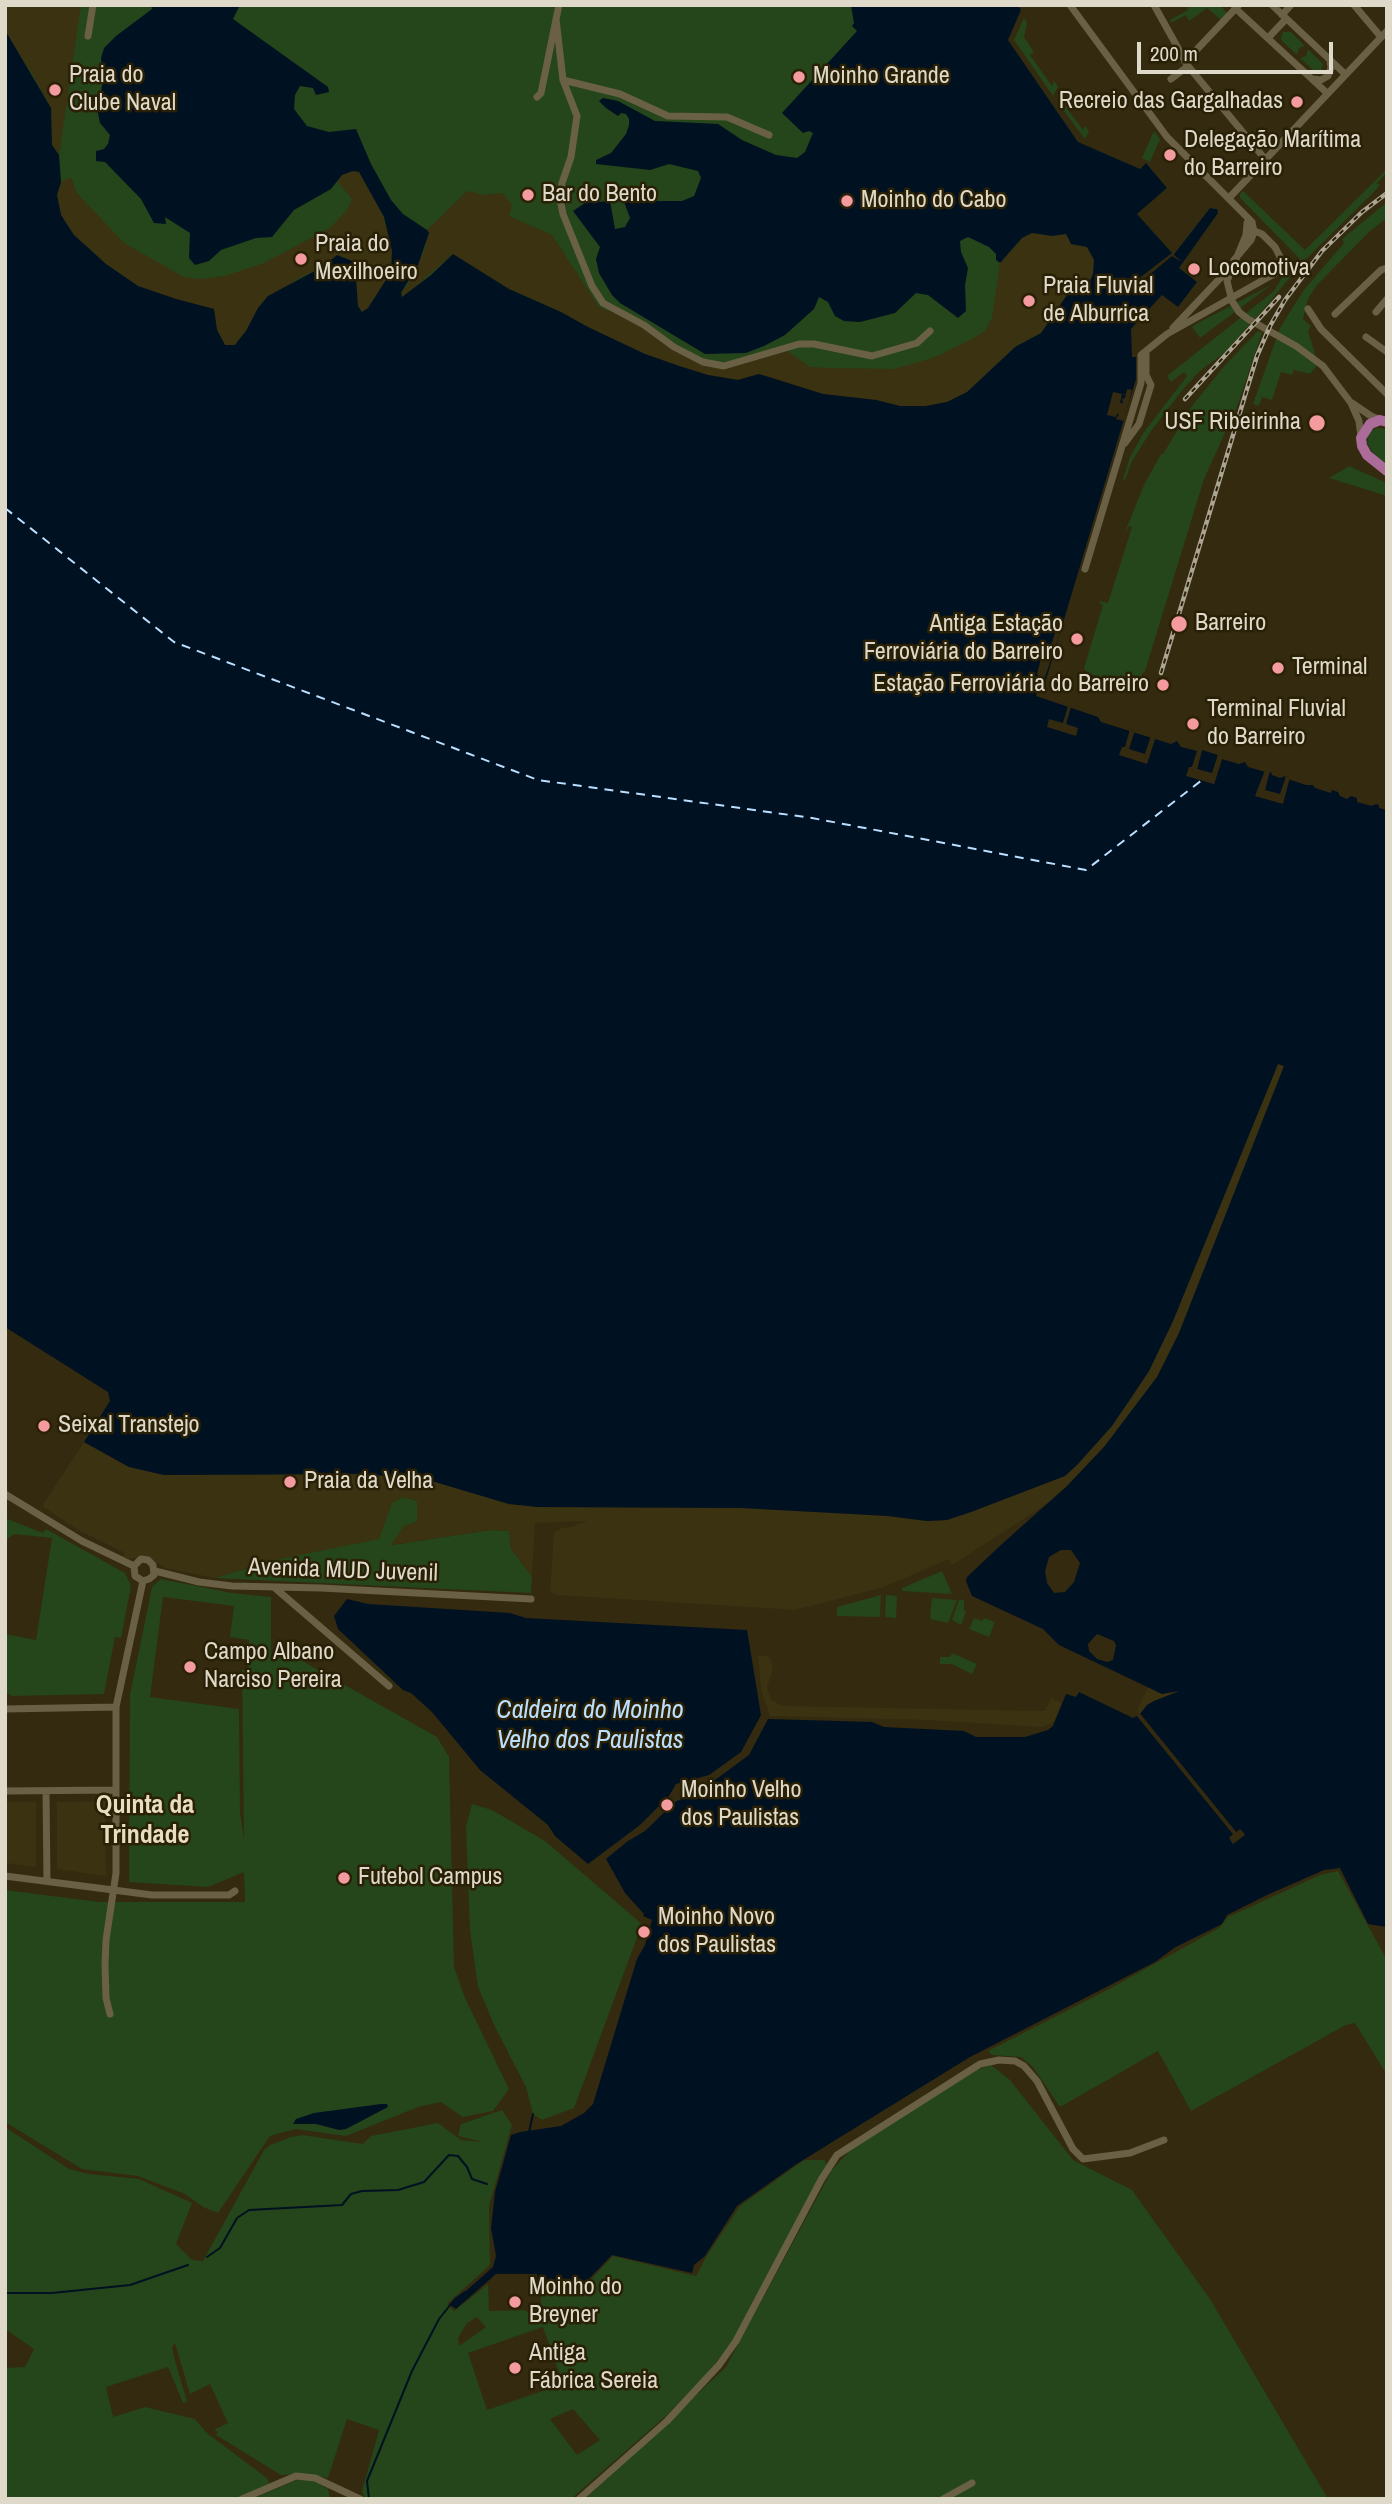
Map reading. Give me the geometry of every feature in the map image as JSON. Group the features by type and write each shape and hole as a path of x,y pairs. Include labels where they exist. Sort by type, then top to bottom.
{"main road":[{"path":"1385,420 1366,427 1361,438 1367,455 1387,471"}],"street":[{"path":"88,36 93,5"},
{"path":"537,97 541,93 559,5"},
{"path":"1070,5 1167,137 1241,211 1251,229 1275,247 1283,263 1281,271 1167,334"},
{"path":"1154,5 1187,64 1265,159"},
{"path":"1272,5 1345,74"},
{"path":"1268,38 1291,5"},
{"path":"1229,198 1384,34 1354,5"},
{"path":"1171,79 1237,7 1327,93"},
{"path":"556,19 563,80 577,116 571,157 562,183 560,199 592,286 603,303 703,362 724,366 799,344 814,344 872,356 917,343 930,331"},
{"path":"1312,79 1321,80 1328,76 1330,60"},
{"path":"563,80 620,94 668,116 727,117 769,135"},
{"path":"1251,229 1234,260 1227,281 1228,292 1239,312 1313,357 1334,377 1359,421 1361,438"},
{"path":"1335,314 1381,270 1387,268"},
{"path":"1085,569 1141,383 1141,355 1167,334 1225,273"},
{"path":"1376,312 1387,299"},
{"path":"1308,309 1321,329 1387,394"},
{"path":"1366,337 1387,352"},
{"path":"1350,401 1385,420"},
{"path":"5,1494 82,1541 134,1566"},
{"path":"134,1566 141,1559 148,1560 153,1565 155,1571 149,1579 143,1581"},
{"path":"134,1566 135,1576 143,1581"},
{"name":"Avenida MUD Juvenil","path":"155,1571 213,1584 531,1599"},
{"path":"110,2014 106,1998 106,1940 115,1891 116,1707 143,1581"},
{"path":"274,1587 274,1598"},
{"path":"274,1587 389,1686"},
{"path":"5,1709 116,1707"},
{"path":"5,1791 116,1790"},
{"path":"46,1791 47,1881"},
{"path":"5,1876 115,1891 188,1896 229,1895 235,1891"},
{"path":"579,2499 667,2421 719,2365 736,2341 821,2180 837,2155 980,2064 999,2060 1015,2061 1024,2066 1037,2081 1073,2149 1083,2159 1130,2153 1164,2140"},
{"path":"242,2499 296,2476 314,2478 360,2499"},
{"path":"943,2499 972,2483"}],"green space":[{"path":"72,5 1018,5 1021,10 1008,40 1078,142 1140,169 1146,163 1167,188 1137,214 1172,253 1175,253 1210,208 1215,208 1218,213 1179,268 1197,282 1178,307 1162,295 1131,329 1020,402 84,284 5,30 8,38"},
{"path":"1186,5 1220,5 1227,13 1221,20 1207,8 1189,21 1186,15 1171,23 1170,20 1188,10"},
{"path":"1024,18 1027,22 1024,37 1034,52 1030,55 1052,86 1054,81 1058,87 1053,96 1014,40"},
{"path":"1283,32 1291,32 1305,46 1299,48 1297,55 1282,41"},
{"path":"1308,49 1323,64 1321,71 1314,71 1300,58 1306,56"},
{"path":"1063,93 1065,97 1061,100 1083,130 1085,126 1089,131 1085,139 1058,103"},
{"path":"1154,131 1160,139 1150,162 1142,158"},
{"path":"1387,169 1377,183 1380,185 1372,194 1301,264 1223,354 1201,370 1184,388 1151,431 1132,461 1125,480 1123,479 1130,457 1144,432 1187,376 1184,372 1171,382 1167,376 1274,291 1281,279 1300,259 1240,198 1240,194 1243,191 1305,250"},
{"path":"1387,202 1387,218 1370,231 1317,285 1308,299 1303,319 1311,326 1308,331 1318,364 1310,374 1294,370 1292,375 1281,372 1272,400 1262,397 1259,406 1253,404 1280,328 1303,291 1344,243 1342,239"},
{"path":"1271,285 1200,338 1192,327 1196,324"},
{"path":"1258,331 1262,333 1238,404 1204,479 1145,671 1137,688 1087,673 1084,668 1103,605 1099,603 1108,603 1132,527 1129,526 1123,537 1144,485 1192,406 1225,365"},
{"path":"1376,428 1387,429 1387,466 1374,455 1367,443 1369,432"},
{"path":"1349,466 1387,483 1387,496 1329,478"},
{"path":"403,1497 417,1501 417,1522 404,1526 392,1545 490,1530 509,1531 511,1549 532,1576 531,1593 214,1578 280,1559"},
{"path":"5,1518 43,1533 46,1529 125,1573 131,1586 121,1638 115,1637 104,1694 12,1696 5,1692 5,1634 36,1640 52,1538 14,1534 5,1541"},
{"path":"942,1571 952,1594 902,1591 902,1588"},
{"path":"161,1579 232,1593 271,1597 271,1656 274,1645 437,1737 449,1757 454,1967 465,1998 509,2089 493,2111 463,2117 441,2102 418,2107 346,2136 295,2129 270,2136 218,2213 203,2207 185,2194 138,2176 82,2169 5,2122 5,1890 99,1902 245,1902 244,1872 208,1887 129,1882 130,1695 152,1587","holes":["163,1597 234,1606 230,1637 249,1640 248,1670 242,1670 244,1839 240,1812 239,1709 150,1697"]},
{"path":"881,1595 880,1617 837,1616 837,1607"},
{"path":"886,1595 897,1596 896,1618 885,1617"},
{"path":"932,1598 957,1600 948,1623 930,1619"},
{"path":"959,1600 964,1600 966,1612 961,1625 952,1620"},
{"path":"974,1618 995,1622 989,1637 969,1629"},
{"path":"952,1653 977,1664 972,1674 952,1664 940,1664 940,1657 950,1657"},
{"path":"472,1804 492,1810 545,1841 642,1924 574,2108 542,2120 533,2114 526,2087 478,1987 470,1930 466,1827"},
{"path":"1338,1871 1387,1960 1387,2075 1355,2023 1346,2025 1191,2111 1158,2051 1060,2107 1033,2067 1021,2057 992,2055 988,2051 1111,1988 1219,1928 1228,1917 1320,1875"},
{"path":"991,2065 1010,2080 1073,2160 1132,2190 1210,2299 1328,2499 585,2499 726,2367 832,2170 853,2147 975,2070"},
{"path":"502,2110 512,2125 489,2206 490,2265 447,2304 454,2311 488,2284 489,2311 523,2310 541,2316 541,2294 557,2290 575,2292 582,2289 613,2256 696,2276 740,2206 804,2160 824,2160 827,2164 734,2339 707,2374 668,2414 571,2499 365,2499 362,2491 379,2430 347,2419 328,2478 306,2474 281,2475 216,2435 218,2432 214,2430 228,2423 210,2384 190,2394 175,2343 172,2347 174,2357 187,2402 183,2403 168,2367 106,2387 113,2417 145,2407 195,2419 207,2433 268,2479 269,2484 235,2499 5,2499 5,2368 25,2367 34,2349 5,2329 5,2127 69,2169 89,2174 139,2179 192,2203 176,2244 192,2260 203,2261 264,2150 270,2145 302,2135 363,2144 371,2136 438,2123 461,2140 483,2142 458,2136 461,2124","holes":["477,2317 486,2327 459,2346 458,2338 467,2323","543,2327 563,2384 487,2410 468,2353","573,2409 600,2440 577,2455 550,2419"]},
{"path":"299,2479 312,2480 328,2489 330,2498 252,2499"}],"sand":[{"name":"Praia do Clube Naval","path":"5,5 81,5 59,155 52,145 51,108 5,30"},
{"name":"Praia do Mexilhoeiro","path":"359,172 377,201 388,230 392,251 391,272 368,308 363,312 358,306 355,262 337,255 258,308 254,320 235,345 225,345 217,330 214,309 138,286 106,264 74,235 61,215 57,195 61,182 72,179 76,192 124,243 184,277 201,279 225,276 264,263 330,228 347,210 352,199 338,182 342,175"},
{"name":"Praia Fluvial de Alburrica","path":"467,191 484,195 503,193 512,205 509,216 552,235 599,307 644,325 703,362 724,366 787,351 810,367 829,368 894,369 933,358 985,331 992,318 1000,263 1022,238 1032,233 1052,236 1066,234 1071,244 1087,247 1094,260 1093,274 1087,287 1072,290 1067,295 1041,333 1015,347 967,392 947,402 926,406 900,406 876,400 823,394 770,377 749,376 739,380 708,375 679,366 645,354 509,289 453,254 402,298 401,294 424,251 427,230"},
{"path":"1278,1064 1284,1066 1179,1334 1157,1377 1104,1447 1050,1502 952,1565 949,1559 884,1587 795,1610 558,1595 550,1592 554,1533 561,1528 587,1521 535,1523 532,1576 511,1549 509,1531 490,1530 391,1545 404,1526 417,1522 417,1501 403,1497 392,1503 379,1539 280,1559 214,1578 165,1568 147,1556 131,1559 123,1557 125,1553 78,1530 42,1506 84,1442 129,1467 164,1475 362,1474 425,1479 509,1504 538,1507 742,1508 888,1516 927,1521 947,1520 971,1512 1064,1476 1097,1443 1131,1399 1149,1371 1173,1321"},
{"path":"758,1655 767,1656 771,1660 773,1668 767,1688 771,1700 783,1706 1045,1711 1051,1698 1062,1703 1053,1723 1042,1727 926,1720 770,1716 761,1690"},
{"path":"1149,1686 1157,1691 1181,1691 1147,1705 1140,1714 1137,1710"},
{"path":"105,1801 106,1876 57,1869 57,1802"},
{"path":"5,1802 36,1802 36,1867 5,1863"}],"water":[{"path":"151,5 240,5 233,19 328,87 329,92 316,95 313,88 300,86 295,95 294,109 307,126 329,132 356,129 391,200 403,214 429,233 418,265 401,293 402,297 453,254 509,289 645,354 679,366 738,380 759,374 823,394 876,400 900,406 926,406 947,402 967,392 1015,347 1041,333 1072,290 1087,287 1093,274 1094,260 1087,247 1071,244 1066,234 1052,236 1032,233 1022,238 1000,263 989,247 968,237 960,241 961,252 968,268 965,285 966,311 958,318 928,295 916,293 895,313 860,322 844,321 835,316 828,302 819,297 814,309 785,335 764,346 746,353 705,354 620,303 612,295 599,273 596,259 600,247 573,211 585,203 610,201 615,229 625,227 630,218 623,199 628,197 636,201 682,201 694,196 701,178 698,171 669,164 650,170 596,164 596,160 611,153 626,134 629,125 626,114 621,113 618,116 606,108 599,101 603,98 618,101 655,121 718,124 742,140 776,155 797,158 805,152 813,133 803,133 782,113 857,31 852,26 854,23 851,5 1018,5 1021,10 1008,40 1078,142 1140,169 1146,163 1167,188 1137,214 1172,253 1175,253 1210,208 1217,209 1218,213 1179,268 1197,282 1178,307 1162,295 1131,329 1132,357 1136,357 1136,379 1042,693 1037,692 1036,696 1098,717 1101,722 1171,744 1177,741 1181,747 1197,751 1187,775 1214,784 1222,759 1239,764 1245,762 1248,767 1271,772 1280,778 1286,776 1285,778 1331,793 1332,790 1338,792 1347,799 1351,796 1357,798 1357,802 1372,806 1376,804 1387,810 1387,1927 1368,1924 1340,1868 1324,1870 1267,1895 1227,1915 1222,1924 1174,1948 1155,1962 970,2057 795,2165 737,2206 705,2256 694,2265 692,2273 612,2255 583,2285 556,2283 538,2286 537,2274 496,2274 456,2309 450,2305 493,2267 496,2256 491,2228 495,2192 511,2135 561,2126 584,2113 593,2104 637,1959 645,1945 652,1920 643,1916 625,1893 606,1859 645,1831 675,1802 700,1791 749,1755 768,1719 872,1722 884,1727 964,1731 976,1737 1025,1737 1053,1726 1066,1694 1076,1697 1079,1692 1133,1718 1137,1716 1233,1834 1233,1844 1245,1835 1236,1832 1140,1714 1147,1705 1179,1691 1162,1694 1059,1645 1043,1629 972,1596 966,1581 1002,1544 1067,1486 1104,1447 1157,1377 1179,1333 1284,1066 1278,1064 1173,1321 1149,1371 1112,1426 1065,1476 947,1520 927,1521 888,1516 742,1508 538,1507 509,1504 425,1479 362,1474 164,1475 129,1467 84,1442 110,1401 108,1392 5,1327 5,30 51,108 52,145 59,155 61,182 57,195 61,215 74,235 106,264 138,286 214,309 217,330 225,345 235,345 268,296 324,266 337,255 355,262 358,306 362,312 368,308 391,272 392,251 384,217 359,172 353,171 342,175 331,189 294,210 272,237 256,238 221,250 209,261 195,265 189,258 190,233 165,217 166,224 154,223 141,199 105,162 96,161 96,151 104,149 110,135 100,123 98,113 104,48 152,9","holes":["1061,1550 1071,1550 1080,1563 1074,1582 1065,1592 1054,1593 1047,1583 1045,1571 1049,1557","1097,1634 1114,1641 1116,1645 1113,1660 1107,1662 1097,1659 1089,1651 1088,1644"]},
{"path":"1202,750 1218,755 1212,774 1197,769"},
{"name":"Caldeira do Moinho Velho dos Paulistas","path":"347,1599 368,1604 510,1613 526,1618 747,1630 761,1715 741,1752 709,1775 676,1784 669,1796 640,1825 588,1864 555,1836 548,1825 480,1770 432,1712 411,1693 403,1690 338,1629 334,1616"},
{"path":"387,2104 388,2107 346,2129 339,2130 316,2124 293,2124 296,2119 314,2113"}],"pier":[{"path":"1172,253 1183,263 1172,256 1136,286 1134,282"},
{"path":"1127,389 1132,390 1124,421 1116,419 1119,414 1116,417 1107,415 1113,392 1122,394 1120,403 1123,403 1122,398 1126,395 1123,394 1126,394"},
{"path":"1061,630 1045,677 1041,678 1037,674 1043,651 1049,652 1055,633"},
{"path":"1068,706 1071,707 1066,724 1078,728 1076,736 1047,727 1049,719 1063,723"},
{"path":"1130,729 1135,730 1129,749 1145,754 1151,735 1156,736 1147,764 1119,755 1122,747 1125,747"},
{"path":"1198,749 1202,750 1197,769 1212,773 1218,755 1223,756 1214,784 1186,776"},
{"path":"1265,770 1270,771 1265,790 1280,794 1286,776 1290,777 1283,804 1255,796"},
{"path":"1138,1711 1236,1832 1240,1829 1245,1834 1233,1844 1229,1838 1233,1834 1135,1714"}],"waterway":[{"path":"529,2132 533,2114"},
{"path":"207,2257 220,2248 237,2218 249,2210 342,2205 351,2194 362,2191 398,2190 424,2182 449,2155 458,2156 472,2179 487,2184"},
{"path":"5,2293 52,2293 130,2285 188,2265"},
{"path":"369,2499 367,2481 412,2371 439,2319 455,2299 465,2292"}],"ferry route":[{"path":"5,508 174,642 538,780 812,818 1086,870 1202,780"}],"railway":[{"path":"1161,673 1257,356 1270,326 1285,300 1322,251 1362,212 1387,193"},
{"path":"1185,399 1279,297"}],"place":[{"name":"Moinho Grande","path":"799,77"},
{"name":"Praia do Clube Naval","path":"55,90"},
{"name":"Recreio das Gargalhadas","path":"1297,102"},
{"name":"Delegação Marítima do Barreiro","path":"1170,155"},
{"name":"Bar do Bento","path":"528,195"},
{"name":"Moinho do Cabo","path":"847,201"},
{"name":"Praia do Mexilhoeiro","path":"301,259"},
{"name":"Locomotiva","path":"1194,269"},
{"name":"Praia Fluvial de Alburrica","path":"1029,301"},
{"name":"USF Ribeirinha","path":"1317,423"},
{"name":"Barreiro","path":"1179,624"},
{"name":"Antiga Estação Ferroviária do Barreiro","path":"1077,639"},
{"name":"Terminal","path":"1278,668"},
{"name":"Estação Ferroviária do Barreiro","path":"1163,685"},
{"name":"Terminal Fluvial do Barreiro","path":"1193,724"},
{"name":"Seixal Transtejo","path":"44,1426"},
{"name":"Praia da Velha","path":"290,1482"},
{"name":"Campo Albano Narciso Pereira","path":"190,1667"},
{"name":"Moinho Velho dos Paulistas","path":"667,1805"},
{"name":"Futebol Campus","path":"344,1878"},
{"name":"Moinho Novo dos Paulistas","path":"644,1932"},
{"name":"Moinho do Breyner","path":"515,2302"},
{"name":"Antiga Fábrica Sereia","path":"515,2368"}],"district":[{"name":"Quinta da Trindade","path":"145,1821"}]}
